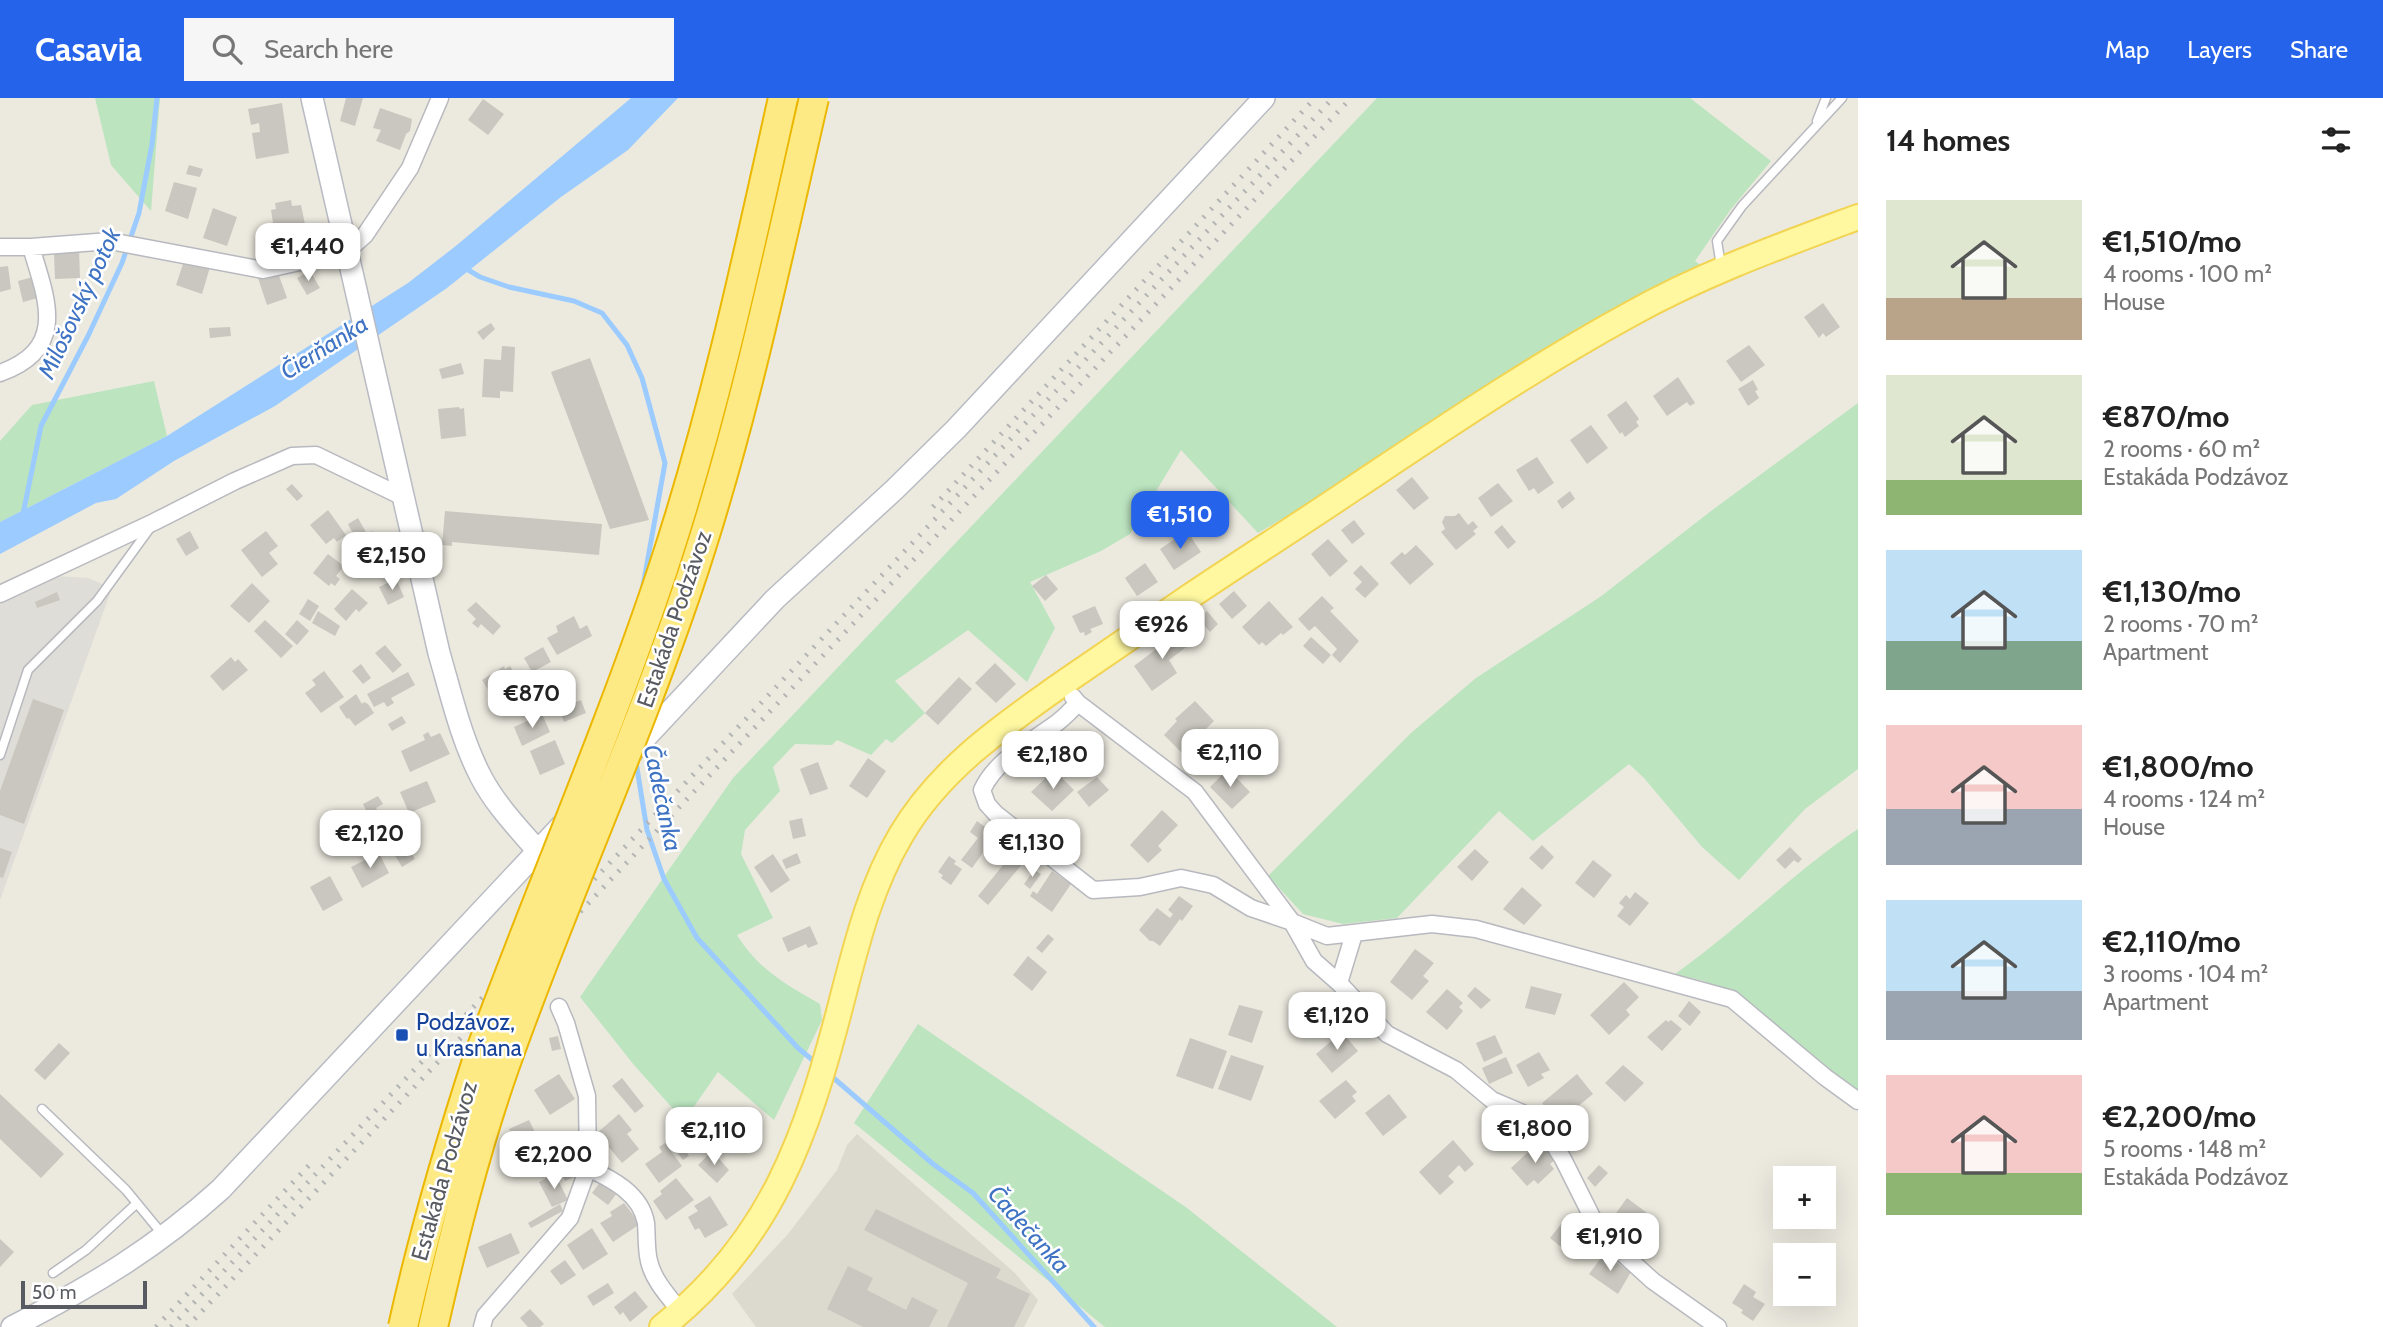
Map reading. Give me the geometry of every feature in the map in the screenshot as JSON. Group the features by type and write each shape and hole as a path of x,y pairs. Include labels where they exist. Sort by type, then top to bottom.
{"highway":[{"name":"Estakáda Podzávoz","path":"403,1327 422,1242 478,1058 662,569 695,463 730,329 783,98"},
{"name":"Estakáda Podzávoz","path":"433,1327 480,1146 505,1066 688,587 723,474 814,98"}],"main road":[{"path":"671,1320 719,1275 761,1218 789,1166 817,1093 855,951 876,885 917,809 974,749 1063,684 1479,404 1628,315 1722,269 1858,217"}],"street":[{"path":"312,98 439,653 480,776 500,807 537,850"},
{"path":"0,247 110,241 263,270 346,252 365,235 410,168 440,98"},
{"path":"12,1327 98,1282 164,1238 230,1180 775,599 956,429 1264,98"},
{"path":"0,373 22,363 47,331 47,308 32,247"},
{"path":"0,594 292,456 316,455 403,497"},
{"path":"1063,684 1078,703 1195,792 1292,922 1314,961 1339,983 1387,1034 1456,1070 1492,1100 1527,1115 1548,1135 1563,1159 1600,1233 1653,1281 1718,1327"},
{"path":"1078,703 1057,723 1016,751 991,774 982,790 987,804 996,814 1093,890 1140,887 1181,878 1213,885 1251,908 1327,936 1432,924 1476,929 1732,999 1825,1077 1858,1101"},
{"path":"1339,983 1354,934"},
{"path":"482,1327 485,1316 570,1218 588,1168 586,1096 559,1007"},
{"path":"588,1168 624,1188 636,1200 645,1219 649,1263 660,1285 671,1320"}],"lane":[{"path":"1814,127 1826,98"},
{"path":"1722,269 1717,241 1742,206 1842,98"},
{"path":"0,755 28,670 97,601 154,522"},
{"path":"42,1109 126,1190 164,1238"},
{"path":"53,1273 86,1250 136,1204"}],"shaded area":[{"path":"55,576 88,578 112,588 0,900 0,602"},
{"path":"857,1134 1015,1273 1038,1300 1024,1327 756,1327 732,1294 788,1234 837,1170 847,1145"}],"green space":[{"path":"95,98 160,98 151,211 111,165"},
{"path":"1377,98 1690,98 1771,161 1731,209 1695,261 1707,270 1258,533 1181,450 1130,534 1101,551 1030,582 1055,628 1027,682 968,630 895,681 925,713 892,743 886,739 871,755 837,740 832,745 795,744 773,767 780,791 745,830 741,854 773,918 737,935 764,967 784,983 820,1004 822,1020 774,1120 718,1072 684,1121 634,1065 580,997 733,778"},
{"path":"154,381 167,436 0,522 0,441 32,405"},
{"path":"1858,403 1858,769 1805,809 1739,880 1702,847 1629,764 1533,841 1499,811 1397,918 1343,924 1303,914 1268,876 1411,733 1476,678 1600,597"},
{"path":"1858,829 1858,1092 1731,994 1704,981 1675,974 1811,863"},
{"path":"918,1024 1187,1208 1337,1327 1105,1327 854,1123"}],"water":[{"name":"Čierňanka","path":"631,98 678,98 628,150 561,197 447,288 275,406 174,461 116,499 96,503 0,554 0,522 167,436 408,283"}],"building":[{"path":"346,98 363,98 355,126 340,121"},
{"path":"483,99 504,114 488,135 468,120"},
{"path":"282,103 289,153 256,159 252,133 260,132 259,123 251,125 248,109"},
{"path":"380,108 412,119 410,131 406,134 400,150 376,141 381,130 373,128"},
{"path":"189,165 203,169 200,177 186,174"},
{"path":"174,182 197,188 188,219 165,211"},
{"path":"291,200 292,206 301,205 306,229 275,235 271,210 276,209 275,203"},
{"path":"213,208 237,217 227,246 203,238"},
{"path":"79,248 80,278 55,279 54,254 59,254 59,249"},
{"path":"185,258 210,267 202,294 176,285"},
{"path":"8,266 11,289 0,292 0,267"},
{"path":"277,270 287,298 267,305 257,275"},
{"path":"310,271 320,288 307,295 297,278"},
{"path":"33,277 38,298 23,302 18,281"},
{"path":"1823,303 1840,327 1826,337 1823,333 1819,338 1804,317"},
{"path":"491,323 495,329 483,340 477,332"},
{"path":"230,327 231,336 210,338 209,328"},
{"path":"1749,345 1765,365 1741,382 1726,361"},
{"path":"502,346 515,347 513,392 500,391 500,398 482,397 484,359 501,360"},
{"path":"590,358 649,520 610,529 551,372"},
{"path":"461,363 464,374 442,379 439,369"},
{"path":"1678,377 1695,403 1690,406 1687,402 1667,416 1653,396"},
{"path":"1753,380 1759,398 1748,406 1738,389"},
{"path":"1626,401 1639,419 1636,422 1639,426 1625,437 1607,415"},
{"path":"464,408 466,436 441,439 438,409"},
{"path":"1591,425 1608,448 1587,464 1570,440"},
{"path":"1537,457 1554,483 1538,494 1534,488 1529,491 1516,470"},
{"path":"1412,477 1429,498 1414,510 1396,490"},
{"path":"1498,483 1513,501 1491,517 1478,498"},
{"path":"292,484 303,496 297,501 286,489"},
{"path":"1570,491 1575,499 1562,509 1557,501"},
{"path":"328,510 346,535 337,542 334,538 326,544 310,525"},
{"path":"445,511 602,524 599,555 452,542 452,546 442,545"},
{"path":"1459,513 1468,525 1473,521 1478,527 1473,531 1476,534 1456,550 1441,532 1445,529 1442,522 1445,516"},
{"path":"358,518 367,534 372,531 378,541 381,539 393,560 368,574 356,553 361,550 348,524"},
{"path":"1354,520 1365,534 1352,544 1341,530"},
{"path":"1502,525 1516,542 1508,549 1494,532"},
{"path":"190,531 199,548 186,556 176,539"},
{"path":"266,531 278,546 269,553 278,564 262,577 241,550"},
{"path":"1187,531 1201,552 1174,570 1160,549"},
{"path":"1328,539 1348,561 1330,577 1311,554"},
{"path":"1416,545 1434,564 1410,585 1390,563 1402,552 1405,555"},
{"path":"328,554 344,566 336,576 340,579 335,586 331,583 329,586 313,573"},
{"path":"1145,563 1158,582 1137,596 1125,578"},
{"path":"1361,565 1379,584 1365,598 1355,589 1362,582 1353,573"},
{"path":"1046,575 1058,589 1045,601 1032,586"},
{"path":"396,579 404,597 388,605 379,587"},
{"path":"252,583 270,601 249,623 230,606"},
{"path":"352,589 368,603 359,612 356,609 346,621 334,609"},
{"path":"1234,591 1247,606 1232,619 1219,604"},
{"path":"57,592 60,600 37,608 35,602"},
{"path":"1322,596 1334,608 1330,611 1359,641 1340,663 1332,655 1337,649 1315,626 1309,631 1298,619"},
{"path":"308,599 319,606 310,621 299,614"},
{"path":"1269,601 1293,627 1266,646 1262,642 1259,645 1242,627"},
{"path":"476,602 501,626 493,635 481,624 478,628 472,623 476,619 467,610"},
{"path":"1095,606 1103,624 1090,629 1092,632 1085,636 1084,632 1080,633 1072,616"},
{"path":"318,611 340,626 335,636 312,623"},
{"path":"1207,611 1218,624 1210,632 1198,618"},
{"path":"574,616 580,629 587,625 592,636 557,655 547,638 558,632 556,626"},
{"path":"265,620 293,646 281,658 254,631"},
{"path":"297,620 309,631 297,645 285,634"},
{"path":"1180,631 1182,634 1186,632 1193,642 1169,660 1177,673 1152,691 1134,666"},
{"path":"1311,637 1331,655 1323,664 1303,646"},
{"path":"385,645 402,665 393,673 375,653"},
{"path":"543,647 551,662 532,672 524,658"},
{"path":"231,657 235,662 238,659 248,670 223,691 210,676"},
{"path":"995,663 1016,684 996,703 975,683"},
{"path":"361,664 371,678 363,684 352,671"},
{"path":"504,666 505,669 510,666 521,684 516,687 521,694 499,707 482,680"},
{"path":"324,671 344,697 321,713 305,693 316,685 312,680"},
{"path":"408,672 415,685 391,698 394,703 387,707 384,702 374,707 367,694"},
{"path":"959,677 972,689 938,725 925,713"},
{"path":"356,694 362,704 368,704 374,713 355,726 339,707"},
{"path":"33,699 64,710 24,824 0,815 0,791"},
{"path":"581,700 586,713 564,722 559,709"},
{"path":"1195,701 1214,721 1182,753 1164,735 1177,721 1175,719"},
{"path":"542,714 550,732 522,746 514,727"},
{"path":"402,716 406,723 392,731 388,724"},
{"path":"428,732 431,737 440,733 450,754 410,772 401,751 425,740 423,735"},
{"path":"555,740 565,764 540,775 530,751"},
{"path":"1245,748 1255,759 1243,769 1233,757"},
{"path":"868,758 886,771 867,798 849,786"},
{"path":"818,762 828,789 810,795 800,769"},
{"path":"1228,769 1250,792 1232,809 1210,787"},
{"path":"1054,770 1074,790 1052,811 1031,792"},
{"path":"1097,777 1109,790 1089,807 1077,792"},
{"path":"427,781 436,802 409,813 400,792"},
{"path":"378,796 383,804 376,808 379,814 370,819 363,804"},
{"path":"1162,810 1178,825 1158,846 1162,850 1148,863 1130,845"},
{"path":"802,818 806,836 793,839 789,821"},
{"path":"977,821 996,835 972,868 961,860 978,838 970,832"},
{"path":"401,836 415,859 402,867 388,844"},
{"path":"1542,845 1554,857 1542,870 1529,858"},
{"path":"1790,847 1802,859 1798,863 1794,860 1785,869 1776,860"},
{"path":"0,848 12,852 3,878 0,877"},
{"path":"1475,849 1489,862 1472,881 1457,867"},
{"path":"379,853 389,873 362,888 351,867"},
{"path":"797,853 801,863 786,869 782,860"},
{"path":"773,854 790,880 771,893 754,867"},
{"path":"1012,854 1023,863 988,905 978,896"},
{"path":"949,856 956,861 954,864 962,869 951,885 941,878 943,875 938,872"},
{"path":"1593,860 1612,875 1594,898 1575,883"},
{"path":"1034,870 1041,874 1030,889 1024,884"},
{"path":"1052,871 1071,884 1052,912 1030,896 1033,891 1037,894"},
{"path":"330,876 343,900 323,911 310,887"},
{"path":"1522,887 1542,905 1524,925 1503,909"},
{"path":"1635,892 1649,903 1630,926 1617,916 1624,907 1619,903 1626,895 1630,899"},
{"path":"1179,896 1193,906 1160,946 1150,941 1139,930 1157,908 1170,918 1173,914 1168,910"},
{"path":"810,926 818,944 808,948 806,944 788,952 782,938"},
{"path":"1048,934 1054,939 1042,953 1036,948"},
{"path":"1415,949 1434,963 1423,976 1429,981 1412,1000 1390,982"},
{"path":"1028,956 1047,972 1032,991 1013,975"},
{"path":"1624,982 1639,997 1626,1010 1630,1015 1609,1035 1590,1015"},
{"path":"1531,986 1562,994 1555,1015 1525,1008"},
{"path":"1475,987 1491,1000 1481,1009 1467,996"},
{"path":"1447,989 1463,1003 1459,1007 1463,1011 1447,1030 1426,1012"},
{"path":"1689,1001 1701,1012 1690,1026 1678,1016"},
{"path":"1239,1005 1263,1011 1252,1043 1228,1035"},
{"path":"1666,1020 1671,1020 1682,1029 1662,1051 1647,1037"},
{"path":"1342,1032 1358,1051 1332,1073 1316,1054"},
{"path":"1495,1035 1503,1053 1484,1062 1476,1043"},
{"path":"558,1036 561,1049 552,1051 549,1038"},
{"path":"1190,1038 1227,1051 1213,1089 1176,1076"},
{"path":"59,1043 70,1053 45,1080 34,1070"},
{"path":"1539,1052 1550,1070 1541,1074 1544,1078 1528,1087 1516,1065"},
{"path":"1231,1055 1264,1066 1251,1101 1218,1089"},
{"path":"1506,1057 1513,1073 1489,1084 1482,1068"},
{"path":"1623,1065 1644,1083 1625,1102 1605,1083"},
{"path":"559,1074 575,1099 550,1115 534,1090"},
{"path":"1577,1074 1593,1094 1572,1111 1576,1116 1565,1125 1561,1121 1558,1123 1542,1103"},
{"path":"622,1078 644,1106 635,1113 612,1086"},
{"path":"1346,1080 1357,1092 1352,1096 1356,1101 1335,1119 1319,1101"},
{"path":"0,1094 64,1154 41,1178 0,1139"},
{"path":"1389,1094 1407,1117 1383,1136 1365,1113"},
{"path":"722,1112 737,1128 721,1142 707,1127"},
{"path":"619,1114 632,1130 627,1134 639,1149 622,1163 597,1133"},
{"path":"529,1120 542,1147 522,1157 509,1129"},
{"path":"570,1134 579,1145 560,1160 552,1149"},
{"path":"676,1137 689,1156 683,1160 669,1142"},
{"path":"1453,1140 1474,1164 1465,1172 1459,1165 1448,1176 1454,1182 1440,1195 1419,1172"},
{"path":"1540,1141 1557,1158 1550,1164 1554,1169 1538,1184 1534,1180 1527,1186 1511,1168"},
{"path":"665,1143 682,1166 659,1183 645,1164 662,1152 659,1147"},
{"path":"712,1151 729,1170 717,1183 698,1165"},
{"path":"546,1154 550,1163 526,1173 523,1164"},
{"path":"568,1161 576,1176 565,1181 558,1165"},
{"path":"1599,1165 1608,1173 1595,1187 1587,1178"},
{"path":"555,1174 568,1200 552,1207 539,1182"},
{"path":"676,1178 694,1200 666,1220 653,1201 662,1194 660,1191"},
{"path":"601,1181 617,1193 608,1205 592,1193"},
{"path":"710,1196 728,1225 705,1238 699,1228 695,1230 688,1217 698,1211 694,1206"},
{"path":"1627,1198 1651,1216 1629,1246 1606,1227"},
{"path":"624,1203 640,1224 613,1242 600,1223 612,1216 610,1212"},
{"path":"560,1204 563,1211 531,1228 528,1223"},
{"path":"876,1209 1001,1269 996,1278 1030,1294 1014,1327 947,1327 968,1283 864,1230"},
{"path":"1566,1218 1586,1235 1571,1255 1550,1238"},
{"path":"592,1228 608,1254 583,1270 567,1245"},
{"path":"511,1233 520,1253 487,1268 478,1247"},
{"path":"0,1239 14,1252 0,1267"},
{"path":"1606,1251 1613,1256 1611,1259 1631,1272 1618,1294 1589,1274"},
{"path":"565,1260 576,1275 561,1285 550,1271"},
{"path":"848,1266 873,1278 867,1290 906,1310 912,1297 938,1310 929,1327 863,1327 827,1309"},
{"path":"608,1283 614,1293 593,1306 587,1296"},
{"path":"1744,1284 1756,1292 1753,1297 1765,1304 1753,1321 1732,1303"},
{"path":"635,1291 648,1307 630,1322 623,1312 620,1315 614,1307"},
{"path":"530,1309 544,1324 540,1327 528,1327 520,1318"}],"waterway":[{"name":"Milošovský potok","path":"23,514 41,426 122,263 139,213 152,144 157,98"},
{"name":"Čadečanka","path":"465,268 480,277 509,287 574,301 602,313 627,345 642,378 665,463 643,586"},
{"name":"Čadečanka","path":"636,762 647,830 664,879 697,938 798,1048 816,1063"},
{"name":"Čadečanka","path":"829,1074 933,1164 973,1193 1094,1327"}],"railway":[{"path":"933,507 1315,98"},
{"path":"171,1327 1333,98"},
{"path":"187,1327 1351,98"},
{"path":"156,1327 314,1160"}],"place":[{"name":"Podzávoz, u Krasňana","path":"402,1035"}]}
